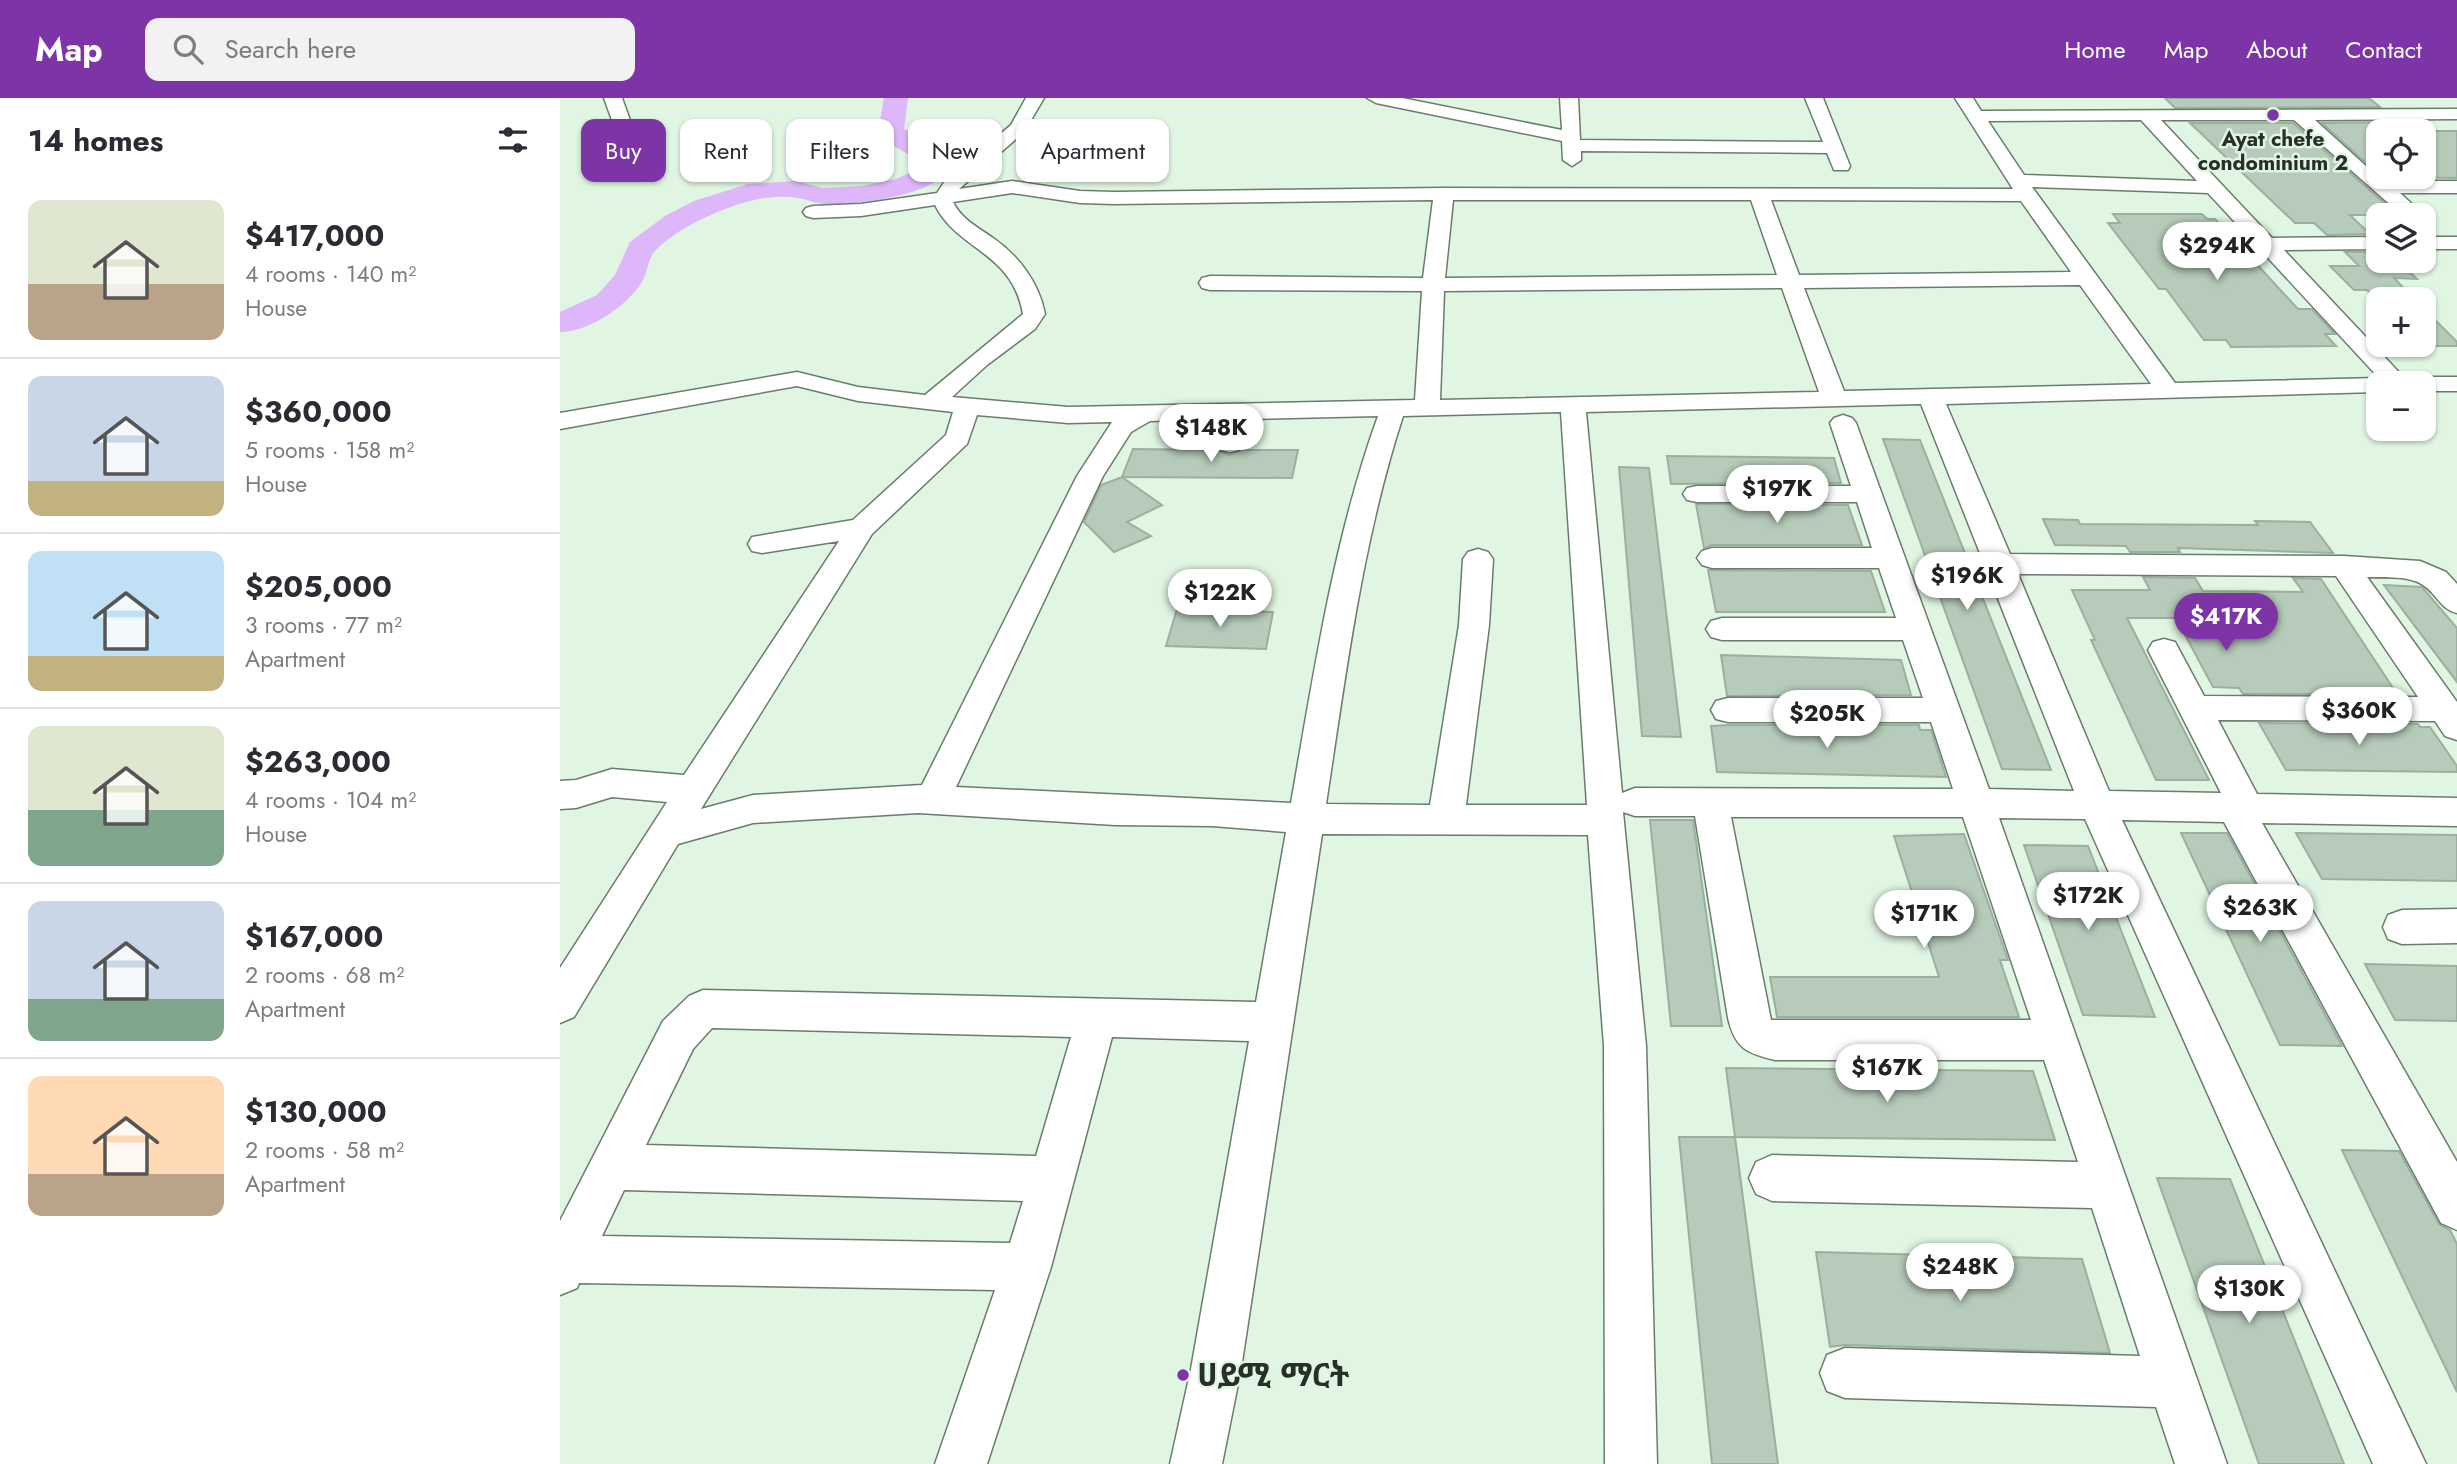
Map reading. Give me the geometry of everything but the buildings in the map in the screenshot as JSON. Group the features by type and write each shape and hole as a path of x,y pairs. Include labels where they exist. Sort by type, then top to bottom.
{"street":[{"path":"613,98 621,119"},
{"path":"942,199 952,185 1018,128 1035,98"},
{"path":"1376,98 1571,141 1832,148"},
{"path":"1569,98 1574,194"},
{"path":"1814,98 1832,148 1857,195"},
{"path":"2241,98 2261,114"},
{"path":"2386,98 2407,114"},
{"path":"1970,107 2146,115 2457,114"},
{"path":"1970,107 2022,188 2168,391"},
{"path":"2298,114 2366,173"},
{"path":"2146,115 2386,371"},
{"path":"813,212 861,210 1012,187 1090,198 1444,194 1857,195 2022,188 2212,187"},
{"path":"2436,187 2457,187"},
{"path":"2384,189 2400,203"},
{"path":"1427,407 1433,285 1444,194"},
{"path":"1759,195 1838,411 2059,1040 2201,1464"},
{"path":"931,403 979,360 1027,324 1034,314 1033,304 1001,255 959,224 946,211 942,199"},
{"path":"2265,244 2366,243"},
{"path":"1210,283 1791,283 2088,278"},
{"path":"560,421 797,379 858,394 1068,415 1573,404 1838,411 1931,397 2366,385"},
{"path":"2436,384 2457,384"},
{"path":"1931,397 2097,805 2210,1056 2400,1464"},
{"path":"1573,404 1621,811 1605,845 1626,1046 1631,1464"},
{"path":"560,1004 666,832 862,528 958,438 967,406"},
{"path":"1196,1464 1216,1369 1344,587 1374,464 1393,409"},
{"path":"1230,444 1241,411"},
{"path":"932,800 1090,476 1121,427 1145,413"},
{"path":"1697,494 1867,494"},
{"path":"762,544 862,528"},
{"path":"1713,558 1889,558"},
{"path":"1446,821 1474,625 1478,559"},
{"path":"1999,564 2344,566 2420,571 2436,579 2457,603"},
{"path":"2344,566 2450,718"},
{"path":"1722,629 1914,629"},
{"path":"2164,650 2240,807 2457,1207"},
{"path":"2194,708 2450,718"},
{"path":"1728,710 1942,710"},
{"path":"560,795 576,794 612,783 694,790"},
{"path":"666,832 753,808 932,800 1115,811 1212,812 1307,820 1446,821 1711,803 1974,803 2457,812"},
{"path":"1711,803 1749,1018 1752,1030 1762,1037 1789,1040 2059,1040"},
{"path":"2402,927 2457,926"},
{"path":"1027,1267 563,1265 678,1035 703,1009 1273,1022"},
{"path":"961,1464 1027,1267 1097,1018"},
{"path":"612,1167 1051,1179"},
{"path":"1772,1178 2106,1186"},
{"path":"1845,1373 2173,1382"}],"waterway":[{"path":"560,322 566,322 608,302 629,278 640,248 675,222 704,207 748,192 796,189 823,196 862,194 903,186 932,173 927,159 917,148 891,133 896,98"}],"place":[{"name":"Ayat chefe condominium 2","path":"2273,115"},
{"name":"ሀይሚ ማርት","path":"1183,1375"}]}
